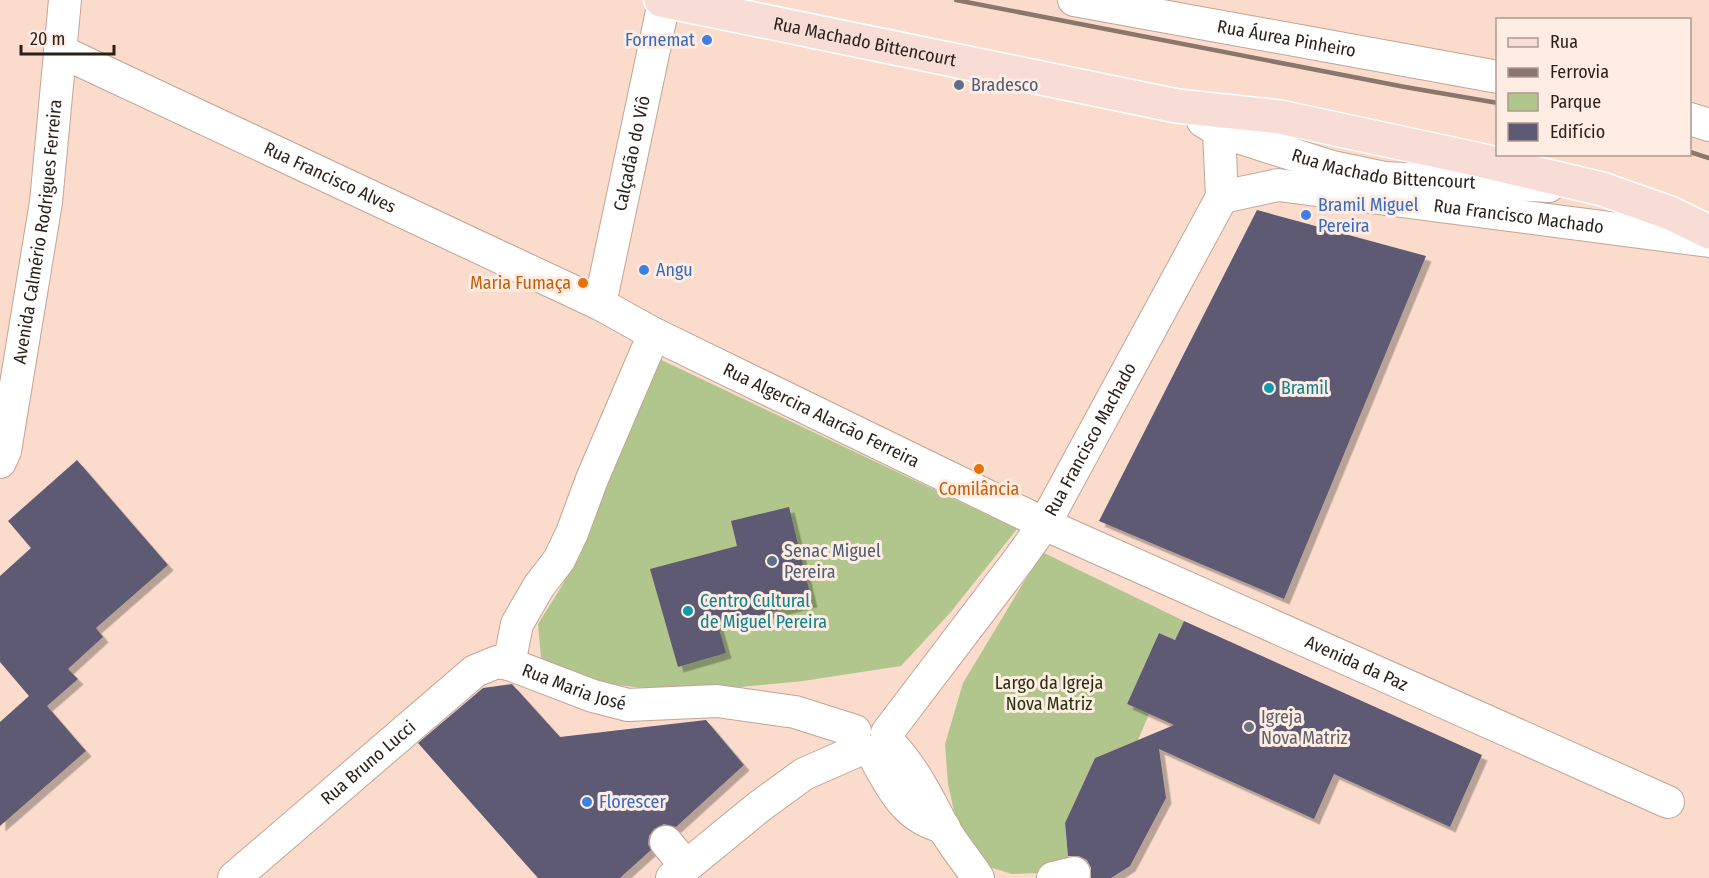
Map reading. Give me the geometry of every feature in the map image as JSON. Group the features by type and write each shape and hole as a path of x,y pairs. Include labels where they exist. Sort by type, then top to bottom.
{"main road":[{"name":"Rua Machado Bittencourt","path":"662,1 1177,106 1280,117 1480,160 1602,189 1671,213 1709,232"}],"street":[{"name":"Avenida Calmério Rodrigues Ferreira","path":"0,462 5,451 46,202 65,0"},
{"name":"Rua Áurea Pinheiro","path":"1074,0 1496,77"},
{"name":"Calçadão do Viô","path":"600,304 662,1"},
{"name":"Rua Francisco Alves","path":"60,51 600,304"},
{"name":"Rua Machado Bittencourt","path":"1177,106 1219,131 1332,167 1384,178 1602,189"},
{"path":"1691,120 1709,125"},
{"path":"1219,131 1222,197"},
{"name":"Rua Francisco Machado","path":"872,738 1039,520 1222,197 1278,185 1709,241"},
{"name":"Rua Algercira Alarcão Ferreira","path":"600,304 654,334 1039,520"},
{"name":"Rua Maria José","path":"654,334 592,478 572,533 559,560 539,586 517,624 509,664 593,696 628,705 717,701 795,712 872,738"},
{"name":"Avenida da Paz","path":"1039,520 1668,802"},
{"name":"Rua Bruno Lucci","path":"234,878 475,671 497,662 509,664"},
{"path":"666,842 679,872 760,806 804,774 872,738 898,798 928,823 944,827 978,878"}],"green space":[{"path":"651,355 1017,529 950,613 901,666 803,681 720,689 652,689 592,682 541,658 538,624 563,584 596,497 634,424"},
{"name":"Largo da Igreja Nova Matriz","path":"1042,552 1184,621 1175,640 1159,633 1127,704 1149,714 1138,740 1095,758 1065,823 1069,866 1042,873 1012,874 989,867 972,847 955,816 948,784 945,744 963,683"}],"building":[{"name":"Bramil","path":"1257,210 1426,256 1284,599 1099,521"},
{"path":"77,460 168,565 96,628 103,637 68,669 78,679 47,706 86,751 0,826 0,722 29,696 0,662 0,576 31,548 8,521"},
{"path":"789,507 812,602 718,625 726,653 678,667 650,569 737,546 731,521"},
{"path":"1184,621 1482,755 1450,827 1334,774 1314,819 1159,749 1166,798 1130,866 1111,878 1091,878 1091,868 1087,860 1079,856 1068,856 1065,823 1095,758 1174,725 1127,704 1159,633 1175,640"},
{"name":"Florescer","path":"512,684 560,737 706,720 744,765 676,827 664,824 654,829 649,836 648,844 651,850 620,878 538,878 418,743 483,688"}],"railway":[{"path":"956,0 1496,103"},
{"path":"1691,152 1709,158"}],"place":[{"name":"Fornemat","path":"707,40"},
{"name":"Bradesco","path":"959,85"},
{"name":"Bramil Miguel Pereira","path":"1306,215"},
{"name":"Angu","path":"644,270"},
{"name":"Maria Fumaça","path":"583,283"},
{"name":"Bramil","path":"1269,388"},
{"name":"Comilância","path":"979,469"},
{"name":"Senac Miguel Pereira","path":"772,561"},
{"name":"Centro Cultural de Miguel Pereira","path":"688,611"},
{"name":"Igreja Nova Matriz","path":"1249,727"},
{"name":"Florescer","path":"587,802"}]}
